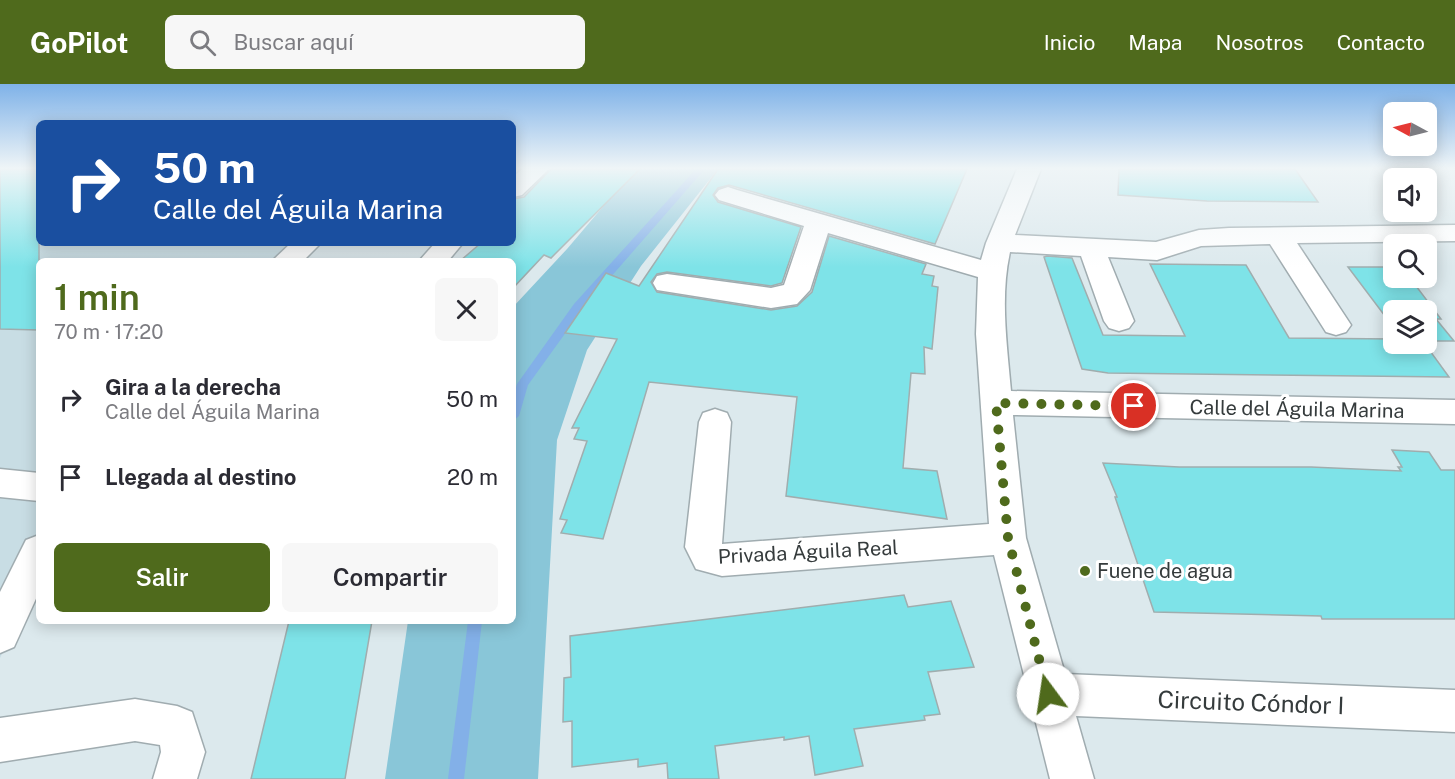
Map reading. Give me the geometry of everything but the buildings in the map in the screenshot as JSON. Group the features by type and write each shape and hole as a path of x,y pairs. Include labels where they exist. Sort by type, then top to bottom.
{"street":[{"path":"751,201 992,272"},
{"path":"1016,201 999,243 992,272 992,334 996,403 1008,538 1072,779"},
{"path":"667,283 771,298 787,297 796,290 819,221"},
{"path":"999,243 1092,250 1157,251 1199,238 1455,233"},
{"path":"1278,235 1336,325"},
{"path":"290,258 304,246"},
{"path":"436,258 447,246"},
{"path":"1092,250 1119,321"},
{"name":"Calle del Águila Marina","path":"996,403 1455,412"},
{"name":"Privada Águila Real","path":"715,422 703,547 709,557 722,560 1008,538"},
{"path":"0,483 36,487"},
{"path":"0,634 36,557"},
{"name":"Circuito Cóndor I","path":"1048,694 1455,711"},
{"path":"0,740 135,720 177,727 183,752 175,779"}],"shaded area":[{"path":"0,201 17,201 36,237 36,246 308,246 294,258 36,258 36,582 0,658"},
{"path":"607,201 692,201 641,266 587,350 557,440 538,779 385,779 408,624 516,624 516,304"}],"waterway":[{"path":"516,406 523,384 578,307 672,201"},
{"path":"456,779 475,624"}],"place":[{"name":"Fuene de agua","path":"1085,571"}],"route":[{"path":"1048,694 1008,538 996,403 1134,406"}]}
